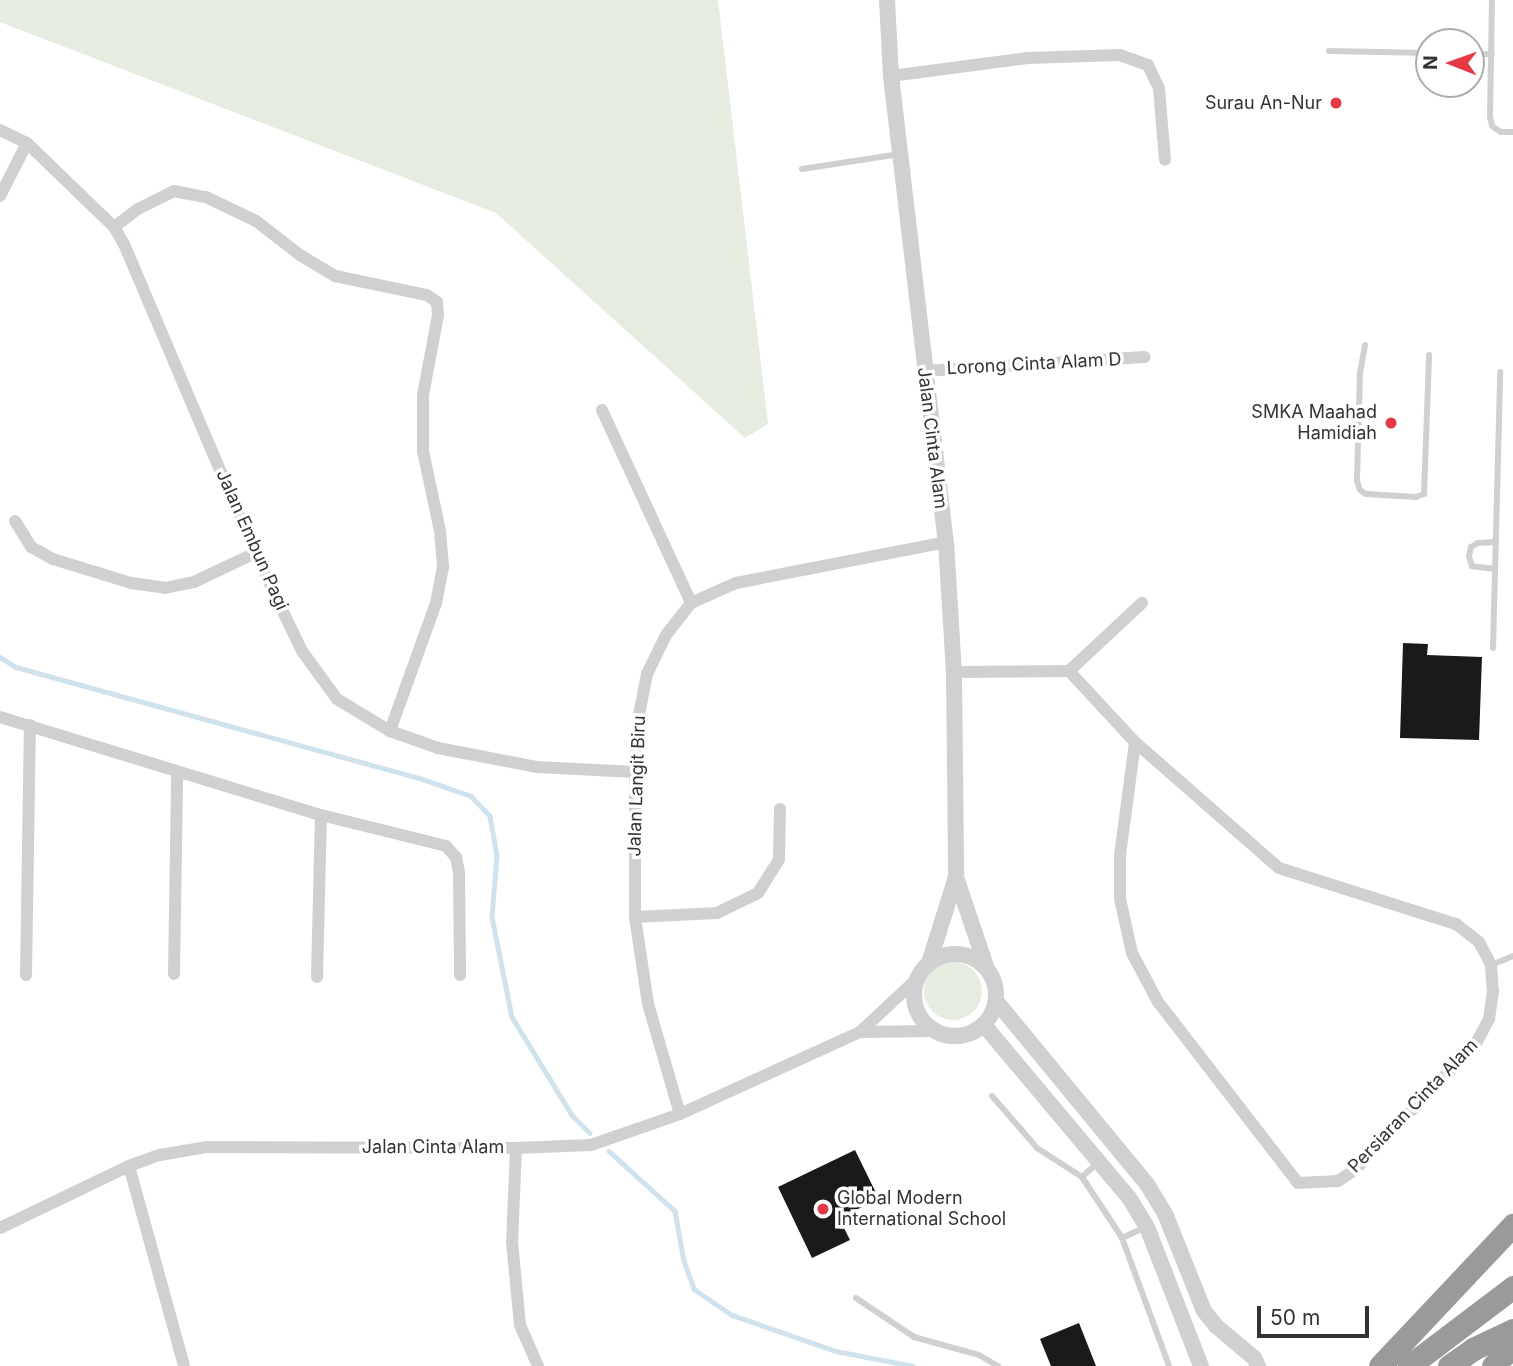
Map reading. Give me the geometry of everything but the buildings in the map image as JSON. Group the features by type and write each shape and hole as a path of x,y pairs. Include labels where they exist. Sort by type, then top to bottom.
{"highway":[{"path":"1380,1366 1513,1225"},
{"path":"1409,1366 1513,1287"},
{"path":"1449,1366 1473,1349 1513,1330"},
{"path":"1493,1366 1513,1346"}],"street":[{"name":"Jalan Cinta Alam","path":"887,0 891,76 923,371 946,542 954,672 956,877 986,967"},
{"path":"891,76 1028,58 1121,55 1148,65 1160,89 1165,160"},
{"name":"Jalan Embun Pagi","path":"0,130 27,143 114,227 152,307 255,553 302,651 337,699 390,731 438,748 537,767 635,772"},
{"path":"0,196 27,143"},
{"path":"114,227 138,209 174,191 206,197 256,220 300,256 335,276 427,295 436,302 438,315 423,395 423,451 440,531 443,567 436,603 390,731"},
{"name":"Lorong Cinta Alam D","path":"923,371 1145,357"},
{"path":"602,410 691,603"},
{"path":"15,521 31,547 53,559 131,583 165,587 194,582 255,553"},
{"name":"Jalan Langit Biru","path":"680,1114 648,1004 635,917 635,772 638,720 647,674 666,635 691,603 736,583 946,542"},
{"path":"954,672 1069,671 1142,603"},
{"path":"1069,671 1135,742 1279,868 1456,924 1479,942 1491,965"},
{"path":"0,717 321,815 446,846 456,857 460,975"},
{"path":"26,975 30,725"},
{"name":"Persiaran Cinta Alam","path":"1135,742 1120,855 1120,899 1132,953 1158,1002 1298,1183 1338,1181 1356,1169 1477,1042 1489,1019 1491,965"},
{"path":"174,974 177,772"},
{"path":"635,917 717,913 758,893 779,859 780,809"},
{"path":"317,977 321,815"},
{"name":"Jalan Cinta Alam","path":"929,963 956,877"},
{"path":"958,953 978,960 986,967 995,982 996,1001 984,1025 960,1036 935,1031 918,1012 914,995 918,978 929,963 947,954 958,953"},
{"name":"Jalan Cinta Alam","path":"0,1228 129,1166 160,1155 207,1147 516,1148 591,1145 680,1114 860,1032 918,978"},
{"path":"996,1001 1147,1184 1166,1216 1204,1311 1216,1326 1254,1358 1258,1366"},
{"path":"984,1025 1101,1161 1147,1227 1201,1366"},
{"name":"Jalan Cinta Alam","path":"860,1032 935,1031"},
{"path":"516,1148 512,1242 520,1325 538,1366"},
{"path":"129,1166 184,1366"}],"lane":[{"path":"1492,0 1492,126 1502,132 1513,132"},
{"path":"1329,51 1415,53"},
{"path":"1485,54 1492,54"},
{"path":"802,169 900,154"},
{"path":"1365,345 1360,372 1357,481 1360,490 1366,494 1424,494 1429,355"},
{"path":"1493,648 1500,372"},
{"path":"1495,569 1472,566 1469,556 1471,547 1478,543 1496,542"},
{"path":"1491,965 1513,956"},
{"path":"992,1096 1037,1148 1082,1177 1122,1238 1169,1366"},
{"path":"1082,1177 1101,1161"},
{"path":"1122,1238 1147,1227"},
{"path":"856,1298 914,1337 979,1355 999,1366"}],"shaded area":[{"path":"0,0 718,0 768,424 745,438 496,213 0,22"},
{"path":"953,962 969,967 977,975 982,991 977,1007 969,1015 953,1020 937,1015 929,1007 924,991 929,975 937,967"}],"waterway":[{"path":"0,657 16,667 422,779 471,796 490,816 497,855 492,917 512,1017 572,1115 590,1133"},
{"path":"609,1151 675,1211 684,1261 694,1289 732,1315 836,1351 913,1366"}],"place":[{"name":"Surau An-Nur","path":"1336,103"},
{"name":"SMKA Maahad Hamidiah","path":"1391,423"},
{"name":"Global Modern International School","path":"823,1209"}]}
